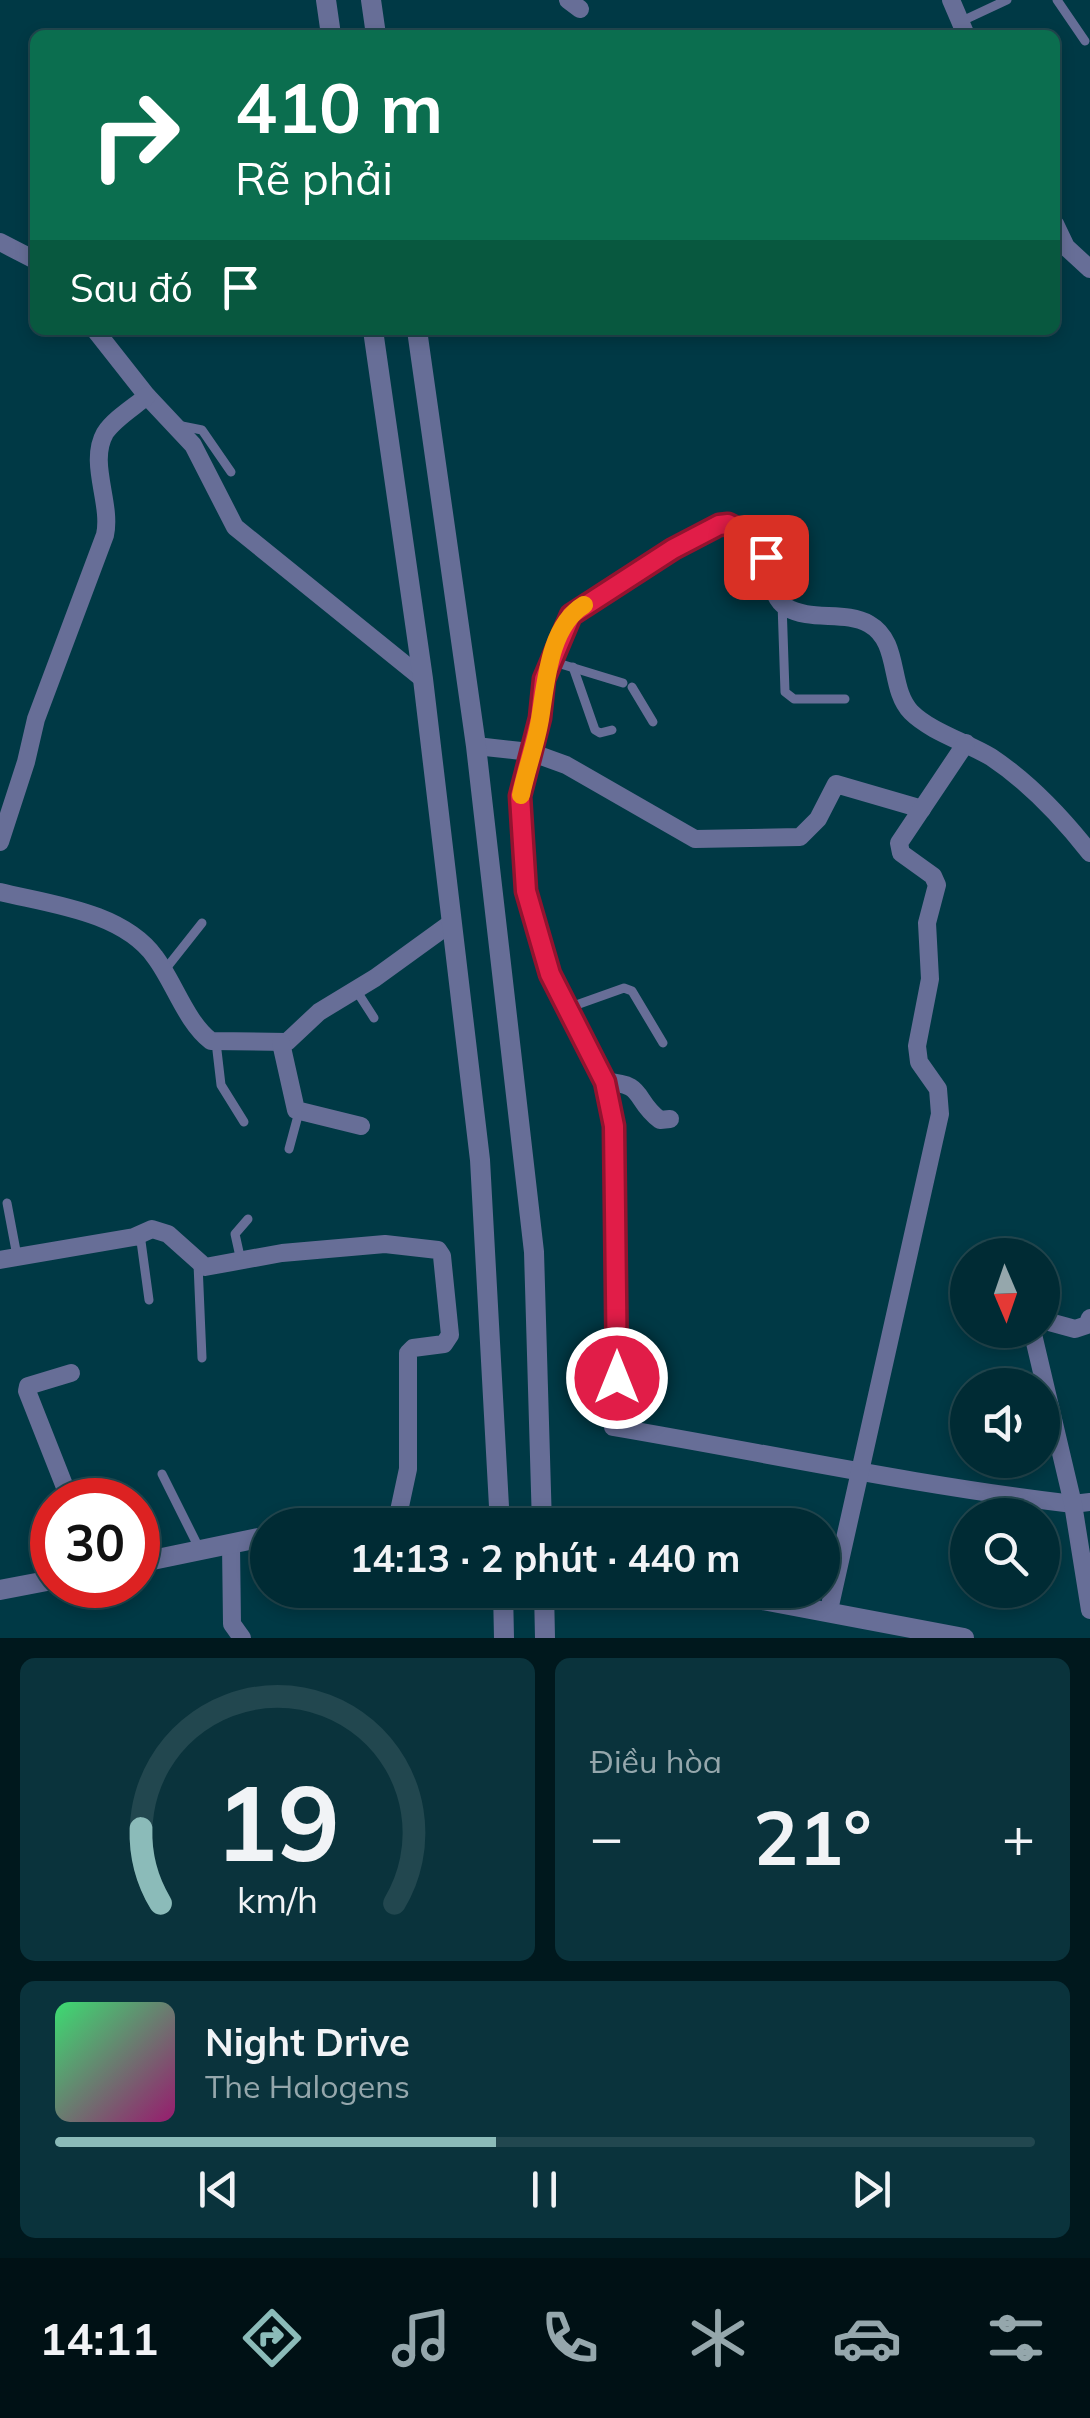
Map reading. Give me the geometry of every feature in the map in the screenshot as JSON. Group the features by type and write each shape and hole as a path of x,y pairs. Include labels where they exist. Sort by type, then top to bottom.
{"street":[{"path":"326,0 329,30"},
{"path":"371,0 375,30"},
{"path":"951,0 964,28"},
{"path":"1060,234 1066,247 1090,269"},
{"path":"0,242 30,257"},
{"path":"98,335 193,445 224,511 244,536 423,680"},
{"path":"374,335 423,680 480,1160 499,1508"},
{"path":"419,335 476,746 534,1252 542,1508"},
{"path":"0,842 5,805 105,535 108,507 100,464 101,444 112,426 147,396"},
{"path":"1082,1503 966,1491 860,1468 613,1426 617,1378 617,1167 605,1082 550,974 526,891 520,796 551,661 567,622 577,610 673,549 719,525 737,527 758,544 782,604 794,611 867,622 880,632 907,708 994,760 1060,814 1090,853"},
{"path":"829,1610 940,1114 938,1088 919,1062 917,1046 930,979 928,924 936,885 933,876 899,848 966,743"},
{"path":"476,746 530,752 594,779 695,839 800,837 818,820 836,784 922,809"},
{"path":"0,892 85,913 136,937 164,971 206,1038 216,1041 281,1043 300,1032 319,1012 451,923"},
{"path":"281,1043 299,1112 360,1126"},
{"path":"605,1082 638,1088 652,1115 660,1120 670,1119"},
{"path":"8,1258 161,1230 198,1264 213,1267 282,1253 385,1244 438,1250 442,1256 450,1335 444,1344 413,1348 408,1354 408,1469 400,1508"},
{"path":"1060,1325 1076,1329 1086,1325 1090,1318"},
{"path":"1037,1348 1082,1503 1090,1610"},
{"path":"61,1478 27,1390 28,1386 71,1372"},
{"path":"160,1559 250,1540"},
{"path":"231,1545 232,1624 242,1638"},
{"path":"0,1590 30,1584"},
{"path":"503,1608 504,1638"},
{"path":"545,1608 546,1638"},
{"path":"817,1608 906,1634 964,1638"}],"lane":[{"path":"964,28 1007,0"},
{"path":"1057,0 1085,41"},
{"path":"174,425 202,430 231,472"},
{"path":"782,604 786,692 794,699 845,699"},
{"path":"551,661 628,685 653,722"},
{"path":"573,668 595,730 612,730"},
{"path":"164,971 202,923"},
{"path":"565,1009 624,988 632,991 663,1043"},
{"path":"356,990 374,1018"},
{"path":"216,1041 220,1085 244,1122"},
{"path":"289,1149 299,1112"},
{"path":"8,1203 8,1258"},
{"path":"241,1261 235,1234 248,1219"},
{"path":"140,1234 149,1300"},
{"path":"198,1264 202,1358"},
{"path":"162,1474 200,1551"}],"slow traffic":[{"path":"521,795 540,718 544,679 571,615 584,605"}],"route":[{"path":"617,1378 614,1126 605,1082 550,974 526,891 520,796 538,728 544,679 571,615 673,549 719,525 728,524 750,535 766,557"}]}
